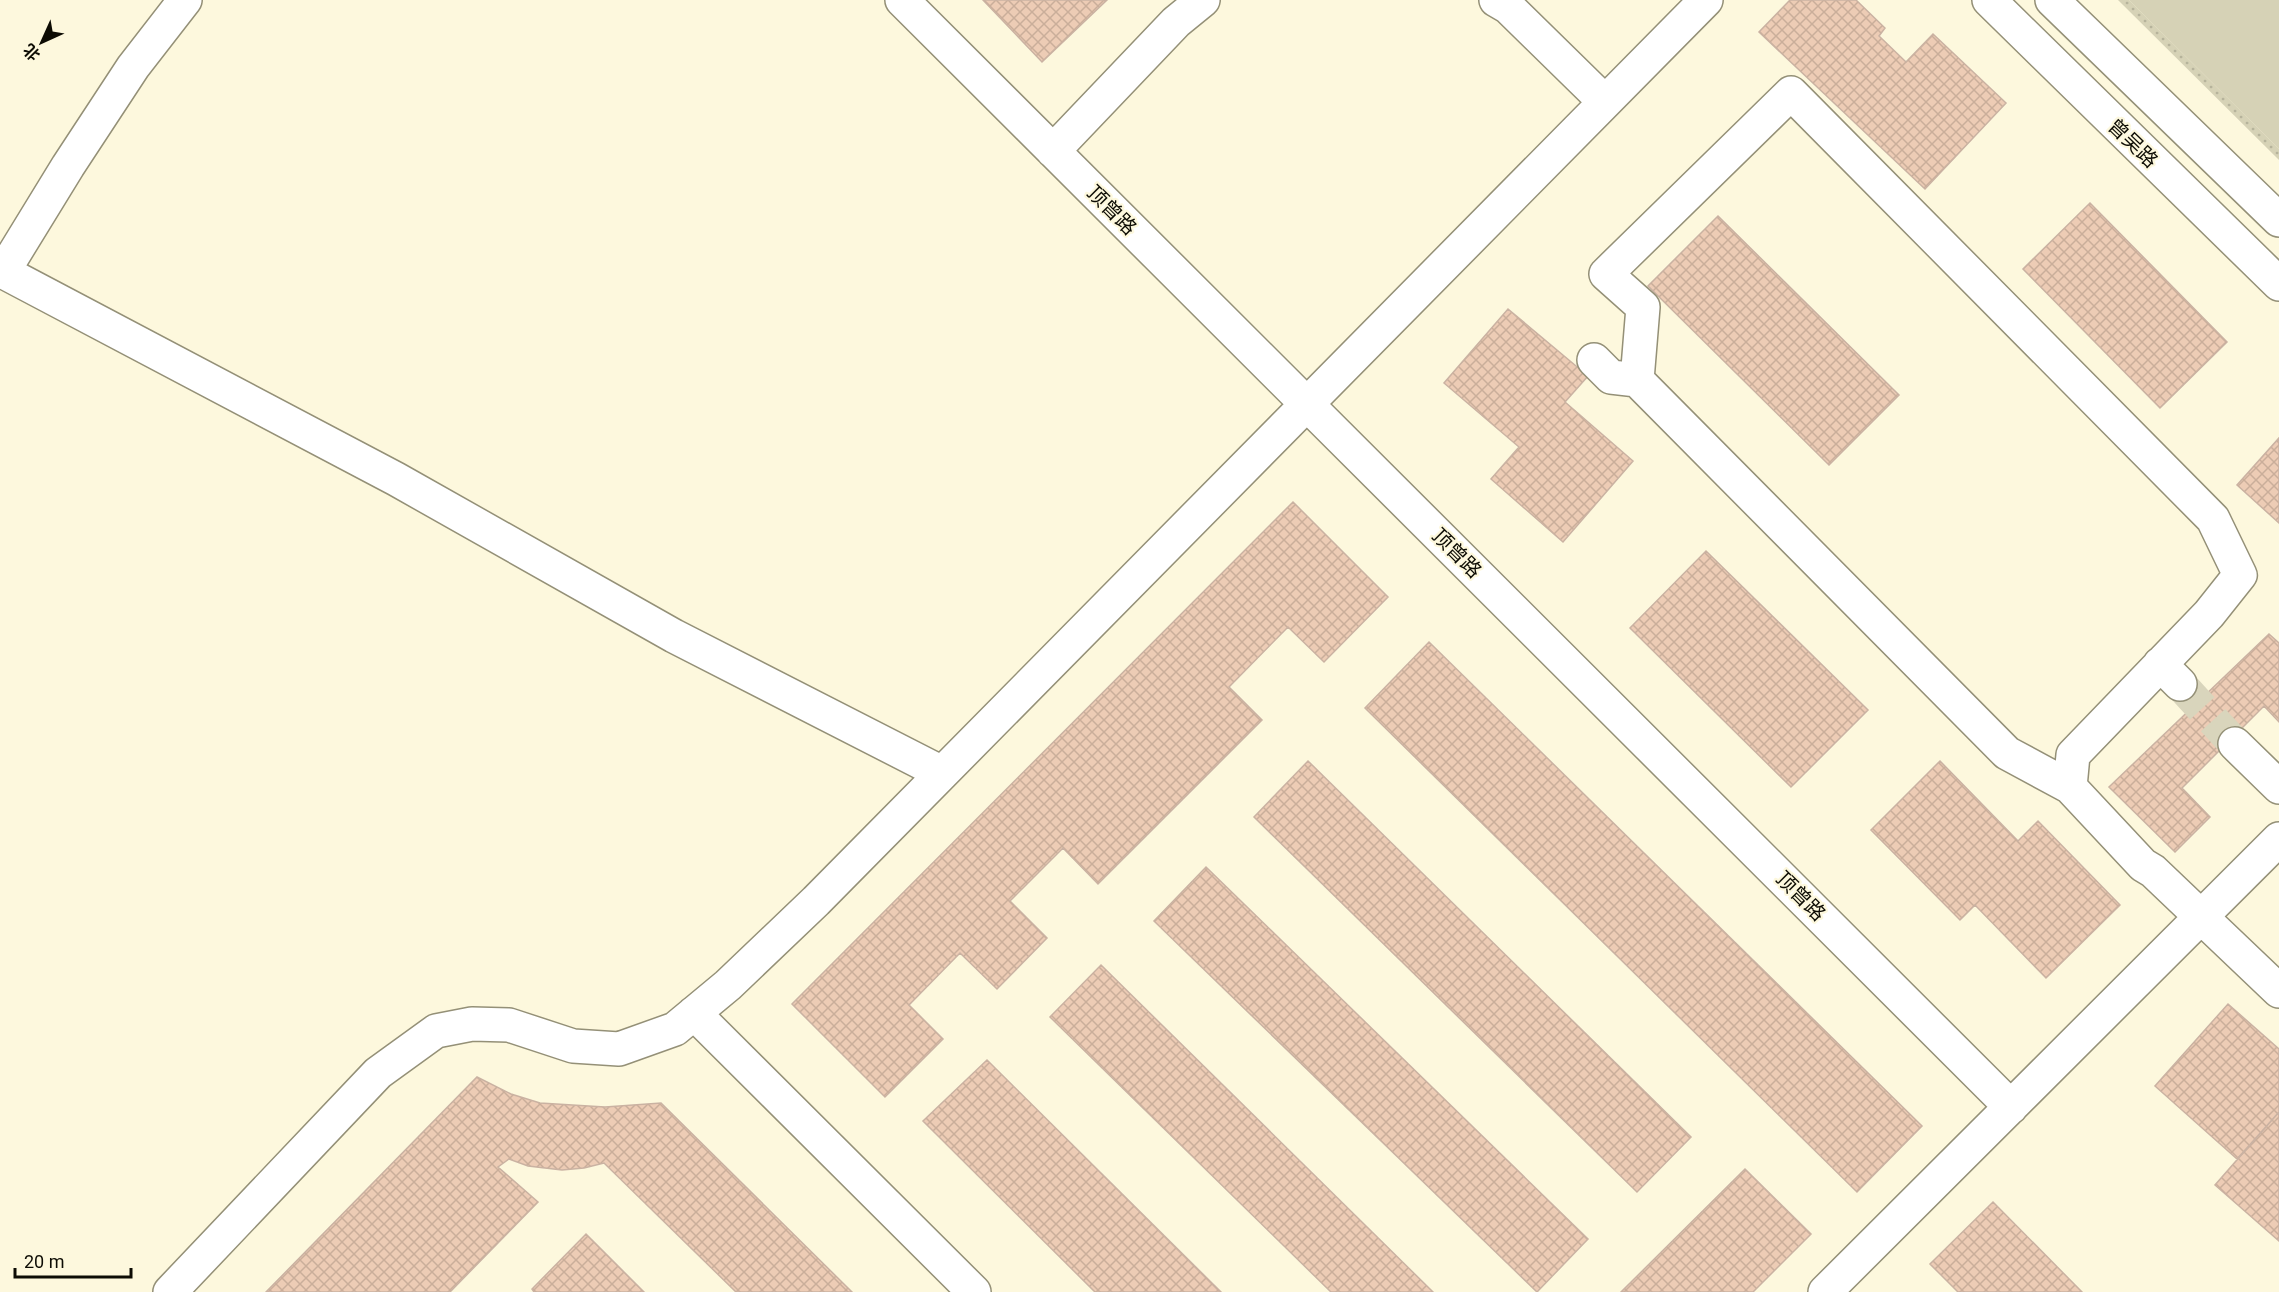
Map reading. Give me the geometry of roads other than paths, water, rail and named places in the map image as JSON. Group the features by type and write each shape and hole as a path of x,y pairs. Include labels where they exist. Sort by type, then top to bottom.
{"street":[{"path":"184,0 133,66 1,271 396,479 674,636 942,773"},
{"name":"顶曾路","path":"902,0 2012,1107"},
{"path":"1053,151 1176,22 1203,0"},
{"path":"1496,0 1508,7 1605,102"},
{"path":"170,1292 378,1073 436,1031 472,1024 509,1025 573,1046 619,1049 675,1029 728,985 816,901 1706,0"},
{"name":"曾吴路","path":"1989,0 2279,284"},
{"path":"2052,0 2279,220"},
{"path":"1636,380 1643,307 1605,274 1791,93 2213,519 2240,575 2208,614 2170,674 2073,755 2070,787"},
{"path":"1594,360 1611,377 1636,380 2007,753 2070,787 2143,865 2153,871 2279,991"},
{"path":"2235,744 2279,787"},
{"path":"1825,1292 2279,839"},
{"path":"694,1013 974,1292"}],"tunnel":[{"path":"2180,684 2235,744"}]}
